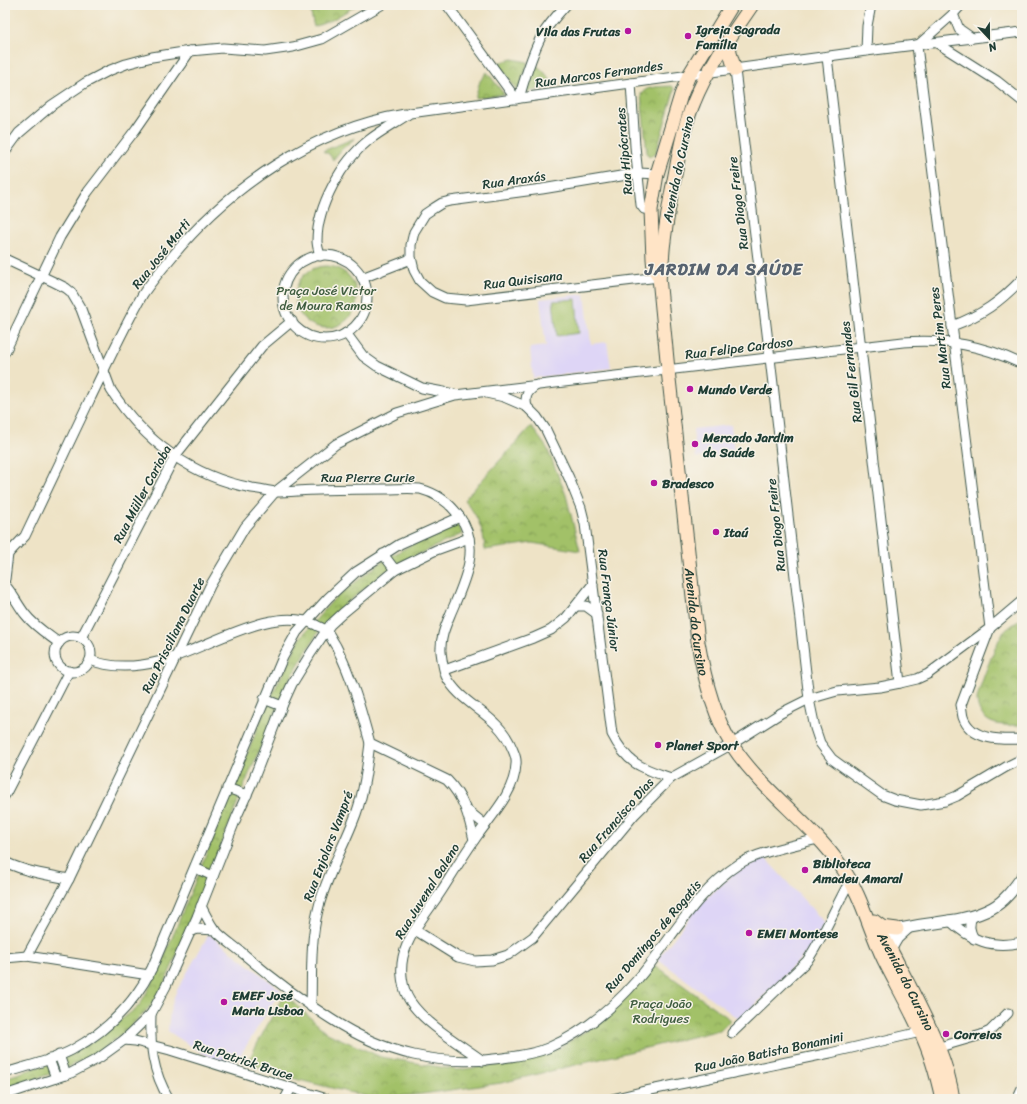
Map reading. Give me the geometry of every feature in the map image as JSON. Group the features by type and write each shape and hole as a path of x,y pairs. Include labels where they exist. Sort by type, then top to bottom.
{"main road":[{"name":"Avenida do Cursino","path":"659,277 654,269 651,210 657,174 681,95 689,75 732,5"},
{"name":"Avenida do Cursino","path":"752,5 707,73 693,103 680,150 667,218 663,243 662,268 659,277 698,642 704,672 715,708 732,744 740,756 818,839 841,866 869,917 926,1031 933,1049 946,1066 948,1099"},
{"path":"729,39 730,53 735,70"},
{"path":"657,174 662,176 664,180 663,201 667,218"},
{"path":"869,917 882,927 904,928"}],"street":[{"path":"5,152 19,133 37,118 85,83 108,71 126,64 152,57 190,51 223,48 266,51 293,47 322,40 381,5"},
{"path":"447,5 518,98"},
{"path":"518,98 541,37 566,5"},
{"path":"866,51 867,26 871,5"},
{"path":"917,46 961,5"},
{"path":"953,14 959,29 972,38"},
{"name":"Rua Marcos Fernandes","path":"320,256 317,242 320,221 333,184 344,167 369,140 410,113 866,51 917,46 1022,32"},
{"path":"937,43 997,82 1022,101"},
{"name":"Rua Martim Peres","path":"917,46 990,628"},
{"path":"5,352 60,237 87,193 136,129 190,51"},
{"name":"Rua Gil Fernandes","path":"827,57 900,683"},
{"name":"Rua Diogo Freire","path":"735,70 809,699 815,728 820,743 832,759 841,767 882,795 895,800 921,805 945,801 957,796 1022,759"},
{"name":"Rua Hipócrates","path":"631,83 641,205 644,209 651,210"},
{"name":"Rua José Marti","path":"7,552 25,536 104,370 144,294 184,242 211,214 249,184 297,152 326,138 350,129 390,117 410,113"},
{"name":"Rua Araxás","path":"411,259 410,245 414,232 425,214 442,203 542,189 639,173 657,174"},
{"path":"330,255 344,260 356,268 362,278 367,294 366,308 359,322 346,333 334,338 318,338 306,334 292,322 287,312 284,293 288,279 292,272 302,262 309,258 330,255"},
{"name":"Rua Pierre Curie","path":"5,259 66,288 74,296 81,309 111,390 129,416 163,449 194,469 212,477 244,486 275,492 349,489 420,489 428,491 444,499 460,517 469,538 470,560 442,633 441,650 444,670 446,676 459,693 502,729 516,757 511,786 502,803 474,840"},
{"path":"362,278 411,259"},
{"name":"Rua Quisisana","path":"411,259 414,270 420,281 432,292 453,300 466,300 659,277"},
{"path":"952,326 978,315 994,304 1022,279"},
{"name":"Rua Müller Carioba","path":"81,638 175,456 262,346 292,322"},
{"name":"Rua Felipe Cardoso","path":"346,333 363,356 377,366 422,388 455,395"},
{"name":"Rua Felipe Cardoso","path":"426,403 455,395 474,392 930,340 953,342 1002,354 1022,364"},
{"path":"527,407 525,399 526,394 540,384"},
{"path":"422,388 426,403"},
{"name":"Rua França Júnior","path":"474,392 504,397 527,407 546,430 569,478 581,508 586,531 612,734 618,746 632,762 671,778"},
{"name":"Rua Prisciliana Duarte","path":"27,956 69,879 210,586 245,527 275,492 336,444 397,413 426,403"},
{"path":"5,1073 59,1055 93,1037 114,1021 141,988 149,975 195,868 264,699 283,657 297,632 328,598 356,572 400,544 460,517"},
{"path":"5,1095 66,1075 99,1058 124,1040 151,1014 166,986 191,931 292,684 326,630 343,613 395,570 436,550 469,538"},
{"path":"5,578 7,552"},
{"path":"383,554 395,570"},
{"path":"444,670 547,632 566,618 593,584"},
{"path":"5,585 36,627 59,643"},
{"name":"Rua Francisco Dias","path":"415,930 458,957 475,961 492,960 508,955 534,937 635,814 671,778 732,744 781,713 809,699 836,691 880,687 900,683 917,679 928,674 990,628 1022,601"},
{"path":"576,606 586,606 597,614"},
{"path":"90,660 101,664 115,666 140,666 163,661 225,636 273,620 307,621 326,630 344,663 357,699 370,743"},
{"path":"990,628 961,705 963,718 967,725 988,738 1002,740 1022,739"},
{"path":"69,637 81,638 89,645 91,655 90,660 84,668 79,671 64,670 57,662 55,652 59,643 69,637"},
{"path":"5,795 69,671"},
{"path":"264,699 282,706"},
{"name":"Rua Juvenal Galeno","path":"370,743 446,780 454,788 467,810 474,840 415,930 406,948 402,969 405,990 409,999 417,1010 433,1025 483,1061"},
{"name":"Rua Enjolars Vampré","path":"311,1007 313,934 318,910 324,888 356,813 363,788 370,743"},
{"path":"227,788 247,795"},
{"name":"Rua Juvenal Galeno","path":"467,810 486,824"},
{"name":"Rua Domingos de Rogatis","path":"201,906 216,930 283,987 338,1024 367,1039 399,1052 426,1058 457,1062 483,1061 524,1055 547,1048 583,1029 608,1010 627,992 694,904 715,882 740,863 776,850 818,839"},
{"path":"5,862 32,873 69,879"},
{"path":"195,868 213,876"},
{"path":"880,940 904,928 973,916 993,907 1010,894 1022,877"},
{"path":"732,1033 807,961 815,950 850,881"},
{"path":"973,916 970,920 970,928 974,939"},
{"path":"949,920 966,935 974,939 1002,945 1022,942"},
{"path":"887,954 904,928"},
{"path":"191,931 201,929 216,930"},
{"path":"5,958 27,956 149,975"},
{"path":"933,1049 968,1040 990,1031 1008,1013"},
{"path":"151,1014 151,1046 154,1064 159,1082 169,1099"},
{"name":"Rua João Batista Bonamini","path":"612,1099 640,1095 926,1031"},
{"path":"453,1039 458,1051 457,1062"},
{"name":"Rua Patrick Bruce","path":"124,1040 135,1041 175,1052 327,1099"},
{"path":"59,1055 66,1075"},
{"path":"49,1059 54,1068 56,1078"},
{"path":"286,1099 291,1088"},
{"path":"1017,1099 1022,1088"}],"shaded area":[{"path":"585,294 591,344 607,342 611,368 533,378 530,348 546,346 540,299"},
{"path":"731,425 734,454 696,458 693,429"},
{"name":"EMEI Montese","path":"765,858 824,922 815,944 740,1020 658,959 698,906 734,873"},
{"name":"EMEF José Maria Lisboa","path":"209,934 281,990 238,1059 222,1064 168,1031 170,1011 176,992"}],"green space":[{"path":"309,5 357,5 332,20 314,27"},
{"path":"512,59 528,62 518,92 498,63"},
{"path":"536,65 546,74 553,87 525,92"},
{"path":"487,72 504,94 475,98 480,81"},
{"path":"672,86 674,91 656,153 649,156 647,153 641,94 647,89"},
{"path":"355,138 342,149 333,160 329,154 323,151"},
{"name":"Praça José Victor de Moura Ramos","path":"326,266 338,268 348,275 355,285 357,297 355,309 348,319 338,326 326,328 314,326 304,319 297,309 295,297 297,285 304,275 314,268"},
{"path":"576,299 579,333 557,336 553,301"},
{"path":"531,426 547,448 566,495 580,551 532,543 485,550 479,523 473,511 464,500"},
{"path":"458,524 462,534 399,563 385,572 339,609 318,632 288,682 244,786 194,915 160,994 127,1030 97,1053 62,1070 5,1089 5,1078 59,1060 91,1043 139,1006 158,972 268,703 301,637 333,600 384,560 420,540"},
{"path":"1022,618 1022,725 1008,725 990,722 982,715 978,705 977,700 980,687 996,645 1003,633"},
{"name":"Praça João Rodrigues","path":"655,965 731,1020 720,1030 501,1083 415,1095 369,1097 299,1080 247,1063 284,994 327,1033 381,1057 457,1070 511,1063 554,1051 589,1029 610,1014"}],"place":[{"name":"Vila das Frutas","path":"628,31"},
{"name":"Igreja Sagrada Família","path":"688,36"},
{"name":"Mundo Verde","path":"690,389"},
{"name":"Mercado Jardim da Saúde","path":"695,444"},
{"name":"Bradesco","path":"654,483"},
{"name":"Itaú","path":"716,532"},
{"name":"Planet Sport","path":"658,745"},
{"name":"Biblioteca Amadeu Amaral","path":"805,870"},
{"name":"EMEI Montese","path":"749,933"},
{"name":"EMEF José Maria Lisboa","path":"224,1002"},
{"name":"Correios","path":"946,1034"}],"district":[{"name":"JARDIM DA SAÚDE","path":"724,269"}]}
